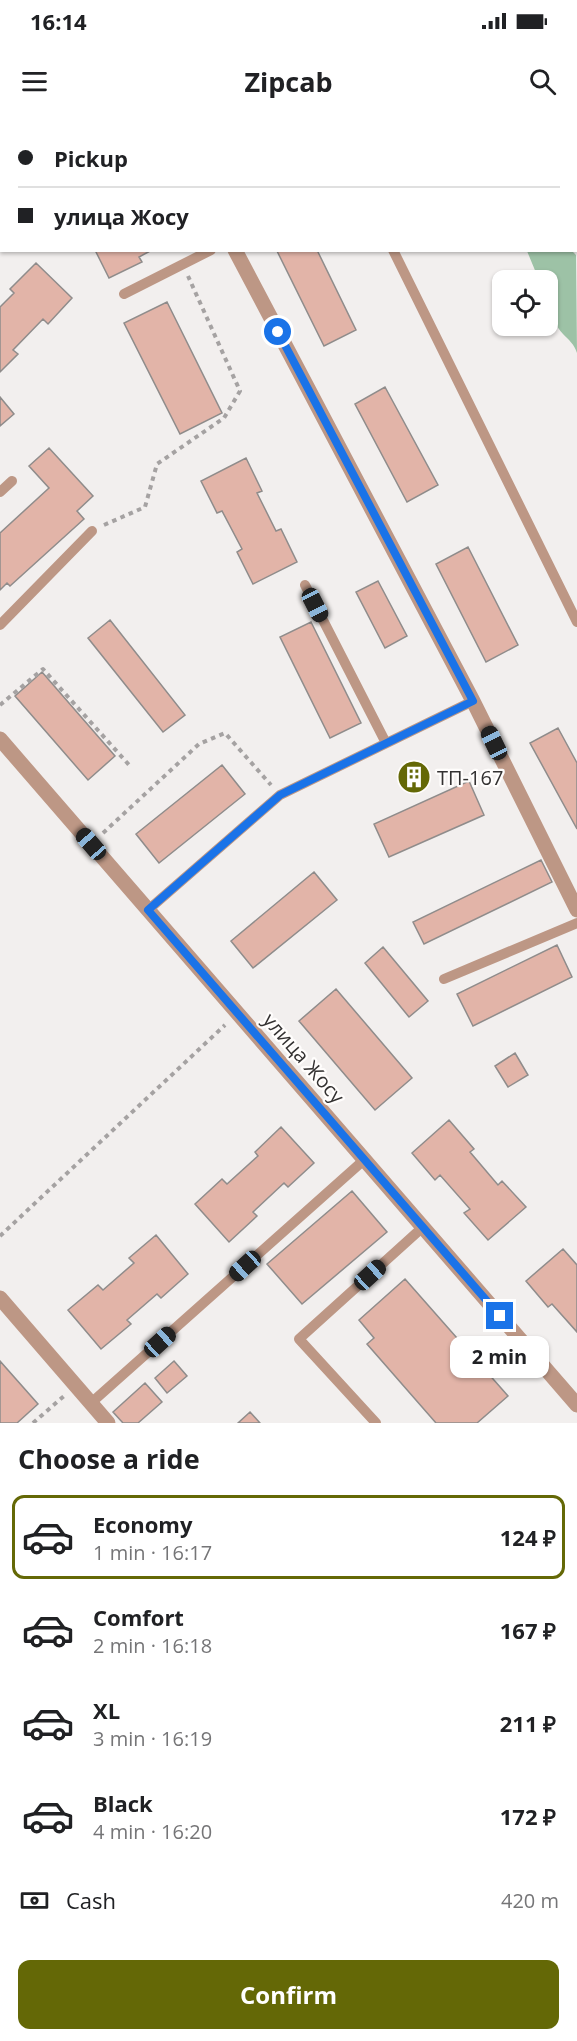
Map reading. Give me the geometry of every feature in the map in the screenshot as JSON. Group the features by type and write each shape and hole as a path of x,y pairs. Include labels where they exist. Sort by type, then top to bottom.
{"street":[{"path":"236,252 473,701 577,910"},
{"name":"улица Жосу","path":"0,739 577,1405"},
{"path":"0,1298 108,1423"}],"lane":[{"path":"124,294 207,252"},
{"path":"394,252 577,622"},
{"path":"0,492 12,481"},
{"path":"0,625 92,531"},
{"path":"305,585 386,743"},
{"path":"148,910 280,795 473,701"},
{"path":"444,979 577,923"},
{"path":"91,1403 364,1160"},
{"path":"376,1423 299,1339 423,1227"}],"path":[{"path":"92,531 145,507 157,464 225,418 240,391 182,265"},
{"path":"0,705 43,669 130,766"},
{"path":"91,844 199,744 225,732 280,795"},
{"path":"0,1236 237,1013"},
{"path":"33,1423 75,1386"}],"green space":[{"path":"527,252 573,252 576,255 577,353 558,328 558,270 535,270"}],"building":[{"path":"96,252 148,252 139,257 142,262 109,278"},
{"path":"277,252 318,252 356,330 324,346"},
{"path":"36,263 72,298 48,324 43,319 13,350 18,354 0,372 0,307 14,293 10,289"},
{"path":"167,302 222,413 180,434 124,323"},
{"path":"385,387 438,485 407,502 355,404"},
{"path":"0,397 14,414 0,426"},
{"path":"49,448 93,496 77,511 84,519 10,586 7,583 0,590 0,533 49,488 29,466"},
{"path":"246,458 262,491 257,493 276,531 281,529 297,562 253,584 237,552 242,549 222,511 217,513 201,481"},
{"path":"468,547 518,645 486,662 436,564"},
{"path":"378,581 407,636 385,648 356,592"},
{"path":"110,620 185,715 163,732 88,638"},
{"path":"311,622 361,723 330,738 280,637"},
{"path":"42,672 115,756 88,780 15,696"},
{"path":"558,728 577,763 577,829 530,743"},
{"path":"222,765 245,794 159,863 136,834"},
{"name":"ТП-167","path":"416,767 424,782 411,788 404,773"},
{"path":"469,781 484,815 389,857 374,824"},
{"path":"541,860 552,882 424,944 413,922"},
{"path":"314,872 337,900 253,968 231,941"},
{"path":"557,945 572,977 473,1026 457,994"},
{"path":"383,947 428,1001 409,1017 365,963"},
{"path":"336,989 412,1078 375,1110 299,1021"},
{"path":"515,1053 528,1075 508,1087 495,1066"},
{"path":"449,1120 474,1149 470,1152 498,1185 502,1181 526,1207 488,1240 464,1213 470,1209 440,1175 435,1180 412,1153"},
{"path":"281,1127 314,1163 288,1187 284,1183 253,1212 257,1216 229,1242 195,1204 222,1179 227,1184 258,1156 255,1152"},
{"path":"352,1191 387,1232 302,1304 267,1264"},
{"path":"156,1235 188,1274 161,1298 157,1294 127,1320 131,1324 101,1349 68,1310 98,1285 103,1290 134,1263 129,1258"},
{"path":"563,1249 577,1265 577,1332 552,1304 548,1307 526,1281"},
{"path":"405,1279 508,1396 477,1423 436,1423 367,1344 374,1338 359,1320"},
{"path":"0,1361 38,1404 17,1423 0,1423"},
{"path":"174,1361 187,1376 167,1393 155,1378"},
{"path":"145,1383 162,1402 138,1423 123,1423 113,1412"},
{"path":"250,1412 260,1423 238,1423"}],"place":[{"name":"ТП-167","path":"414,777"}],"route":[{"path":"278,332 473,701 280,795 148,910 500,1316"}]}
